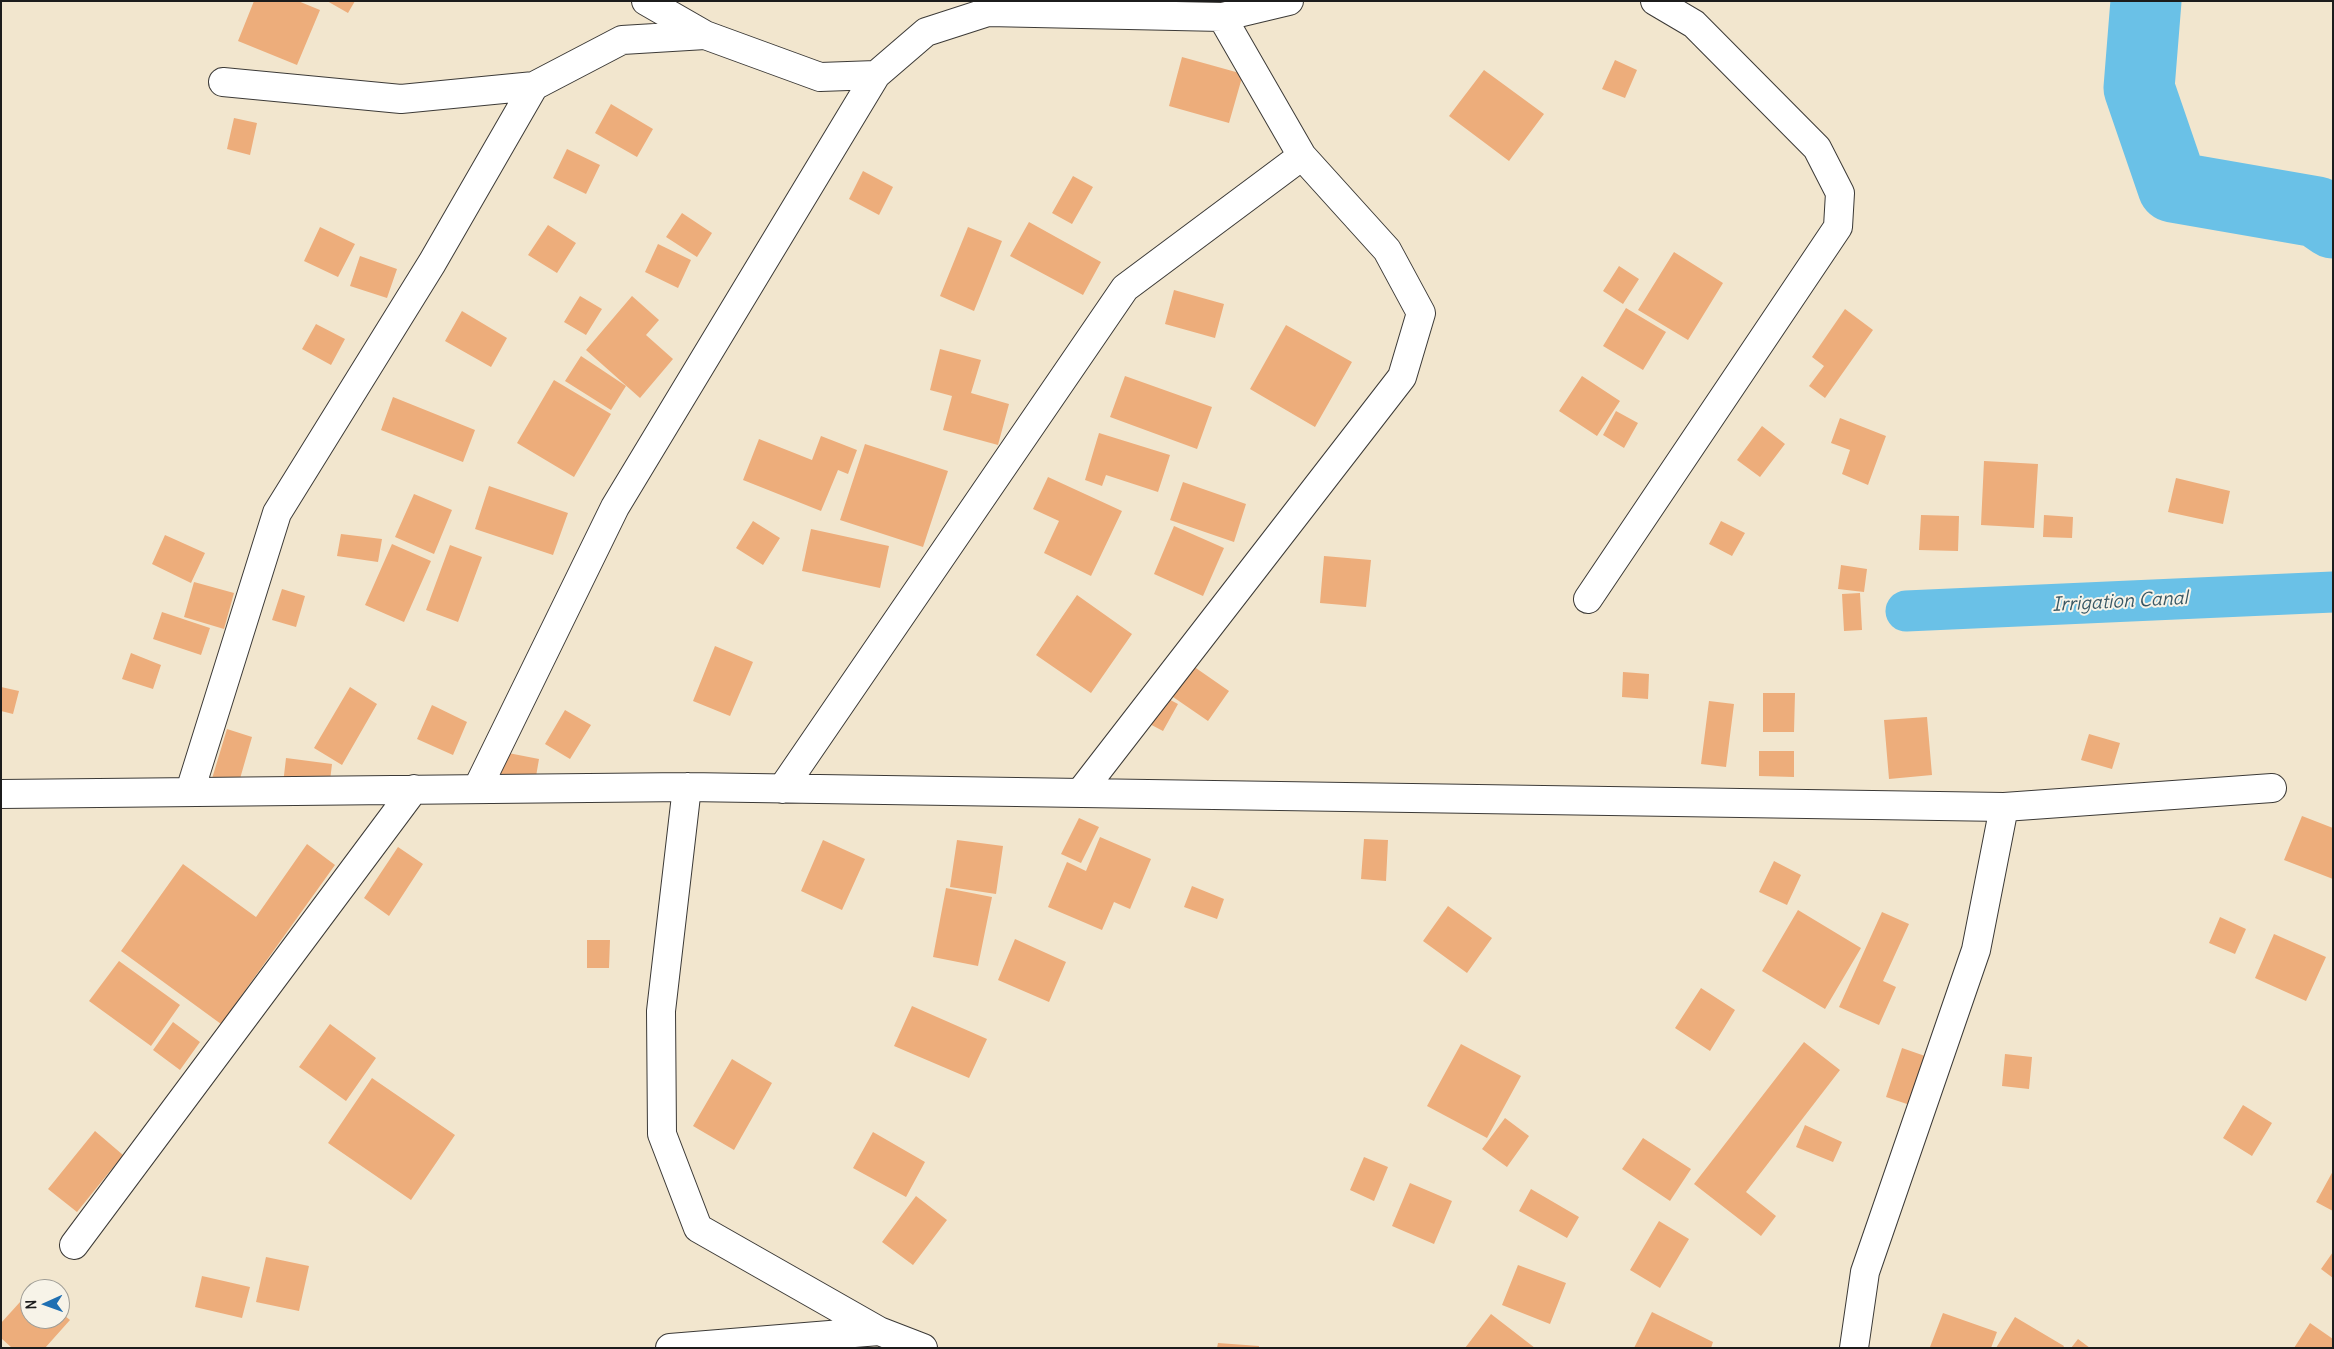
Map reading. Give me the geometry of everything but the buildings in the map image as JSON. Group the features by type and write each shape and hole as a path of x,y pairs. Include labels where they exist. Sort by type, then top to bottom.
{"street":[{"path":"646,1 705,36 820,77 876,75"},
{"path":"478,789 616,507 876,75 926,32 988,12 1222,17 1289,1"},
{"path":"1588,599 1838,227 1840,193 1817,148 1694,24 1654,1"},
{"path":"1080,793 1402,377 1421,313 1388,250 1302,156 1222,17"},
{"path":"223,82 401,99 534,86 622,40 705,36"},
{"path":"190,791 277,513 432,263 534,86"},
{"path":"782,789 1125,288 1302,156"},
{"path":"687,788 661,1011 662,1134 698,1228 879,1331 922,1348"},
{"path":"1,794 687,788 2004,807 2272,788"},
{"path":"74,1245 414,789"},
{"path":"1854,1348 1866,1272 1976,950 2004,807"},
{"path":"670,1348 879,1331"}],"waterway":[{"path":"2146,1 2139,88 2173,187 2317,212 2333,223"},
{"name":"Irrigation Canal","path":"1906,611 2333,592"}]}
